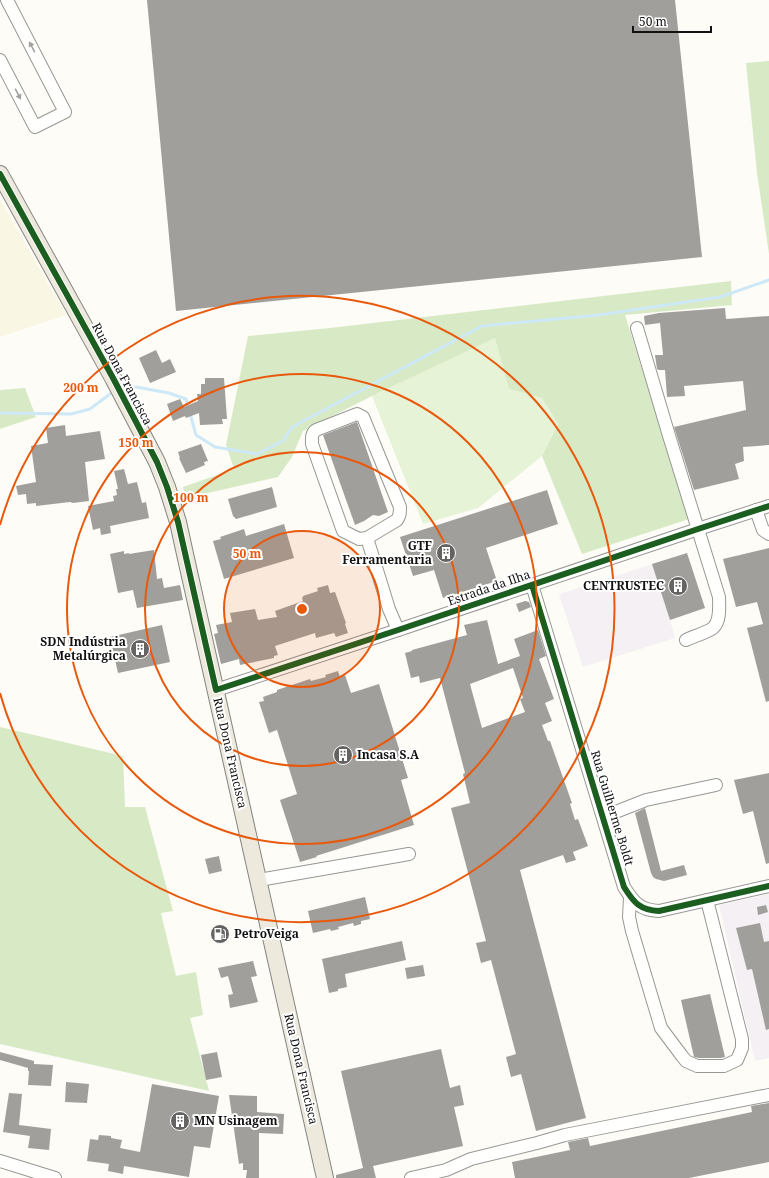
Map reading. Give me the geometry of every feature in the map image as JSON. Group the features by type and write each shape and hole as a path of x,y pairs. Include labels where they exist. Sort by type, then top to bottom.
{"main road":[{"name":"Rua Dona Francisca","path":"0,174 120,391 157,462 168,487 178,522 325,1178"}],"street":[{"path":"0,60 35,127 65,112 7,0"},
{"path":"637,328 719,597 720,610 718,620 713,628 686,640"},
{"path":"358,414 363,417 400,507 399,517 397,520 367,538 359,539 343,531 312,444 312,436 316,430 358,414"},
{"name":"Estrada da Ilha","path":"216,690 769,506"},
{"path":"756,510 763,530 769,534"},
{"path":"367,538 389,609 398,630"},
{"name":"Rua Guilherme Boldt","path":"532,585 624,887 630,897 638,906 648,911 659,911 769,886"},
{"path":"603,817 646,800 716,785"},
{"path":"258,880 409,854"},
{"path":"630,897 629,917 632,930 661,1028 686,1061 696,1066 724,1066 738,1060 742,1048 742,1039 707,900"},
{"path":"411,1178 446,1170 471,1160 565,1135 769,1095"},
{"path":"0,1161 55,1178"}],"shaded area":[{"path":"0,199 66,315 0,337"},
{"path":"687,553 705,608 670,620 675,638 583,667 559,594"},
{"path":"769,894 769,1058 755,1061 719,905"}],"green space":[{"path":"769,61 769,254 757,173 746,63"},
{"path":"731,281 732,305 625,315 689,519 582,554 542,456 558,424 542,398 509,389 495,338 372,396 303,431 292,457 278,477 186,498 183,487 234,469 226,445 248,336 330,328"},
{"path":"496,337 509,389 542,398 558,424 542,456 478,508 423,524 372,396"},
{"path":"25,388 36,417 0,429 0,390"},
{"path":"0,727 123,756 125,807 145,807 173,911 161,913 176,976 196,972 203,1015 190,1018 209,1091 0,1044"}],"building":[{"path":"147,0 675,0 702,257 176,311"},
{"path":"725,308 726,319 769,316 769,445 743,447 744,461 735,464 739,479 694,490 674,427 746,410 743,381 684,386 685,396 667,397 665,370 657,369 655,355 663,355 660,323 645,325 644,316 659,313"},
{"path":"156,350 162,363 170,359 176,372 150,383 139,358"},
{"path":"205,378 224,378 227,419 222,419 223,424 200,425 199,413 186,418 185,416 173,421 167,404 180,399 184,407 198,401 197,394 201,394 201,384 205,384"},
{"path":"357,422 388,512 379,516 373,515 355,525 323,435"},
{"path":"65,425 66,436 100,431 105,459 85,462 89,501 36,506 36,503 27,504 26,494 18,495 16,486 36,482 31,446 48,443 46,428"},
{"path":"201,444 208,461 204,462 205,465 186,473 179,458 178,452"},
{"path":"124,469 128,484 137,482 142,503 146,502 149,518 110,526 111,533 101,535 100,528 93,530 88,506 114,501 113,496 117,495 116,489 118,489 114,471"},
{"path":"272,487 277,507 236,519 233,516 228,499"},
{"name":"GTF Ferramentaria","path":"547,490 558,524 486,548 497,581 443,598 434,570 413,576 400,537"},
{"path":"284,524 294,558 224,579 213,541 221,539 220,537 244,529 246,536"},
{"path":"769,548 769,701 766,702 747,628 763,624 757,602 736,607 723,559"},
{"path":"154,550 157,579 162,578 164,588 180,585 183,600 137,608 133,590 118,593 110,554 124,551 124,554 129,554"},
{"name":"CENTRUSTEC","path":"687,553 705,608 670,620 652,564"},
{"path":"328,585 330,593 335,592 348,633 336,637 334,633 316,638 315,633 275,646 278,655 274,656 274,658 240,665 239,659 221,664 214,634 218,633 216,625 232,622 230,613 255,609 258,620 277,617 275,611 303,601 303,596 318,591 317,588"},
{"path":"525,601 529,602 531,607 519,612 516,604"},
{"path":"487,620 498,664 520,656 514,639 538,630 546,656 539,659 554,699 545,703 552,721 542,725 548,741 550,741 572,803 570,804 575,820 578,819 588,846 573,852 576,860 566,863 563,855 520,870 586,1118 536,1131 521,1074 511,1077 506,1057 516,1054 491,960 481,963 476,943 486,941 451,808 470,803 463,774 465,773 440,678 420,683 419,676 411,678 405,653 467,635 464,625","holes":["513,668 523,698 520,699 525,712 482,728 470,684"]},
{"name":"SDN Indústria Metalúrgica","path":"162,625 170,662 118,673 110,637"},
{"name":"Incasa S.A","path":"338,671 340,677 345,675 351,693 379,684 408,778 401,780 414,825 300,862 280,800 297,794 277,730 269,733 259,702 264,701 263,697 277,692 277,690 310,679 311,681 326,677 325,675"},
{"path":"769,773 769,863 766,864 753,811 743,814 734,780"},
{"path":"645,808 661,871 684,865 687,875 664,881 653,877 635,813"},
{"path":"219,856 222,871 209,874 205,859"},
{"path":"365,897 370,919 361,921 361,924 354,926 353,923 338,927 339,929 331,931 330,929 313,933 308,911"},
{"path":"766,905 768,912 758,915 757,907"},
{"path":"760,923 764,942 769,941 769,1029 766,1030 752,969 747,970 736,928"},
{"path":"402,941 406,960 345,974 347,987 329,993 322,959"},
{"path":"253,961 257,976 251,977 258,1002 230,1008 228,995 233,994 228,976 221,978 218,968"},
{"path":"423,965 425,976 407,979 405,968"},
{"path":"710,994 725,1057 694,1057 681,1000"},
{"path":"441,1049 450,1088 460,1085 464,1105 454,1107 463,1146 373,1166 376,1178 336,1178 336,1175 363,1168 341,1071"},
{"path":"0,1052 34,1061 34,1064 53,1065 51,1086 28,1085 28,1068 0,1060"},
{"path":"217,1052 222,1077 206,1080 201,1055"},
{"path":"66,1082 89,1084 87,1103 65,1102"},
{"name":"MN Usinagem","path":"152,1084 219,1096 210,1148 194,1146 189,1177 124,1166 123,1174 108,1171 109,1164 87,1161 90,1139 98,1140 99,1135 111,1136 111,1138 122,1140 120,1148 140,1152"},
{"path":"9,1093 22,1094 19,1125 51,1129 49,1150 28,1148 30,1136 3,1132"},
{"path":"229,1095 257,1096 257,1112 284,1114 283,1134 259,1133 259,1178 246,1178 247,1170 243,1170 243,1163 239,1164"},
{"path":"769,1103 769,1162 689,1178 515,1178 512,1162 570,1150 568,1142 588,1138 590,1146 752,1112 751,1106"}],"waterway":[{"path":"190,413 196,435 215,447 257,454 283,441 292,427 482,326 599,315 720,297 769,280"},
{"path":"136,387 169,393 186,399 188,408"},
{"path":"0,413 71,414 90,409 110,394"}],"cycle path":[{"path":"0,174 113,378 157,462 178,522 216,690 769,506"},
{"path":"532,585 624,887 634,901 642,907 659,911 769,886"}],"place":[{"name":"GTF Ferramentaria","path":"446,553"},
{"name":"CENTRUSTEC","path":"678,586"},
{"name":"SDN Indústria Metalúrgica","path":"140,649"},
{"name":"Incasa S.A","path":"343,755"},
{"name":"PetroVeiga","path":"220,934"},
{"name":"MN Usinagem","path":"180,1121"}]}
